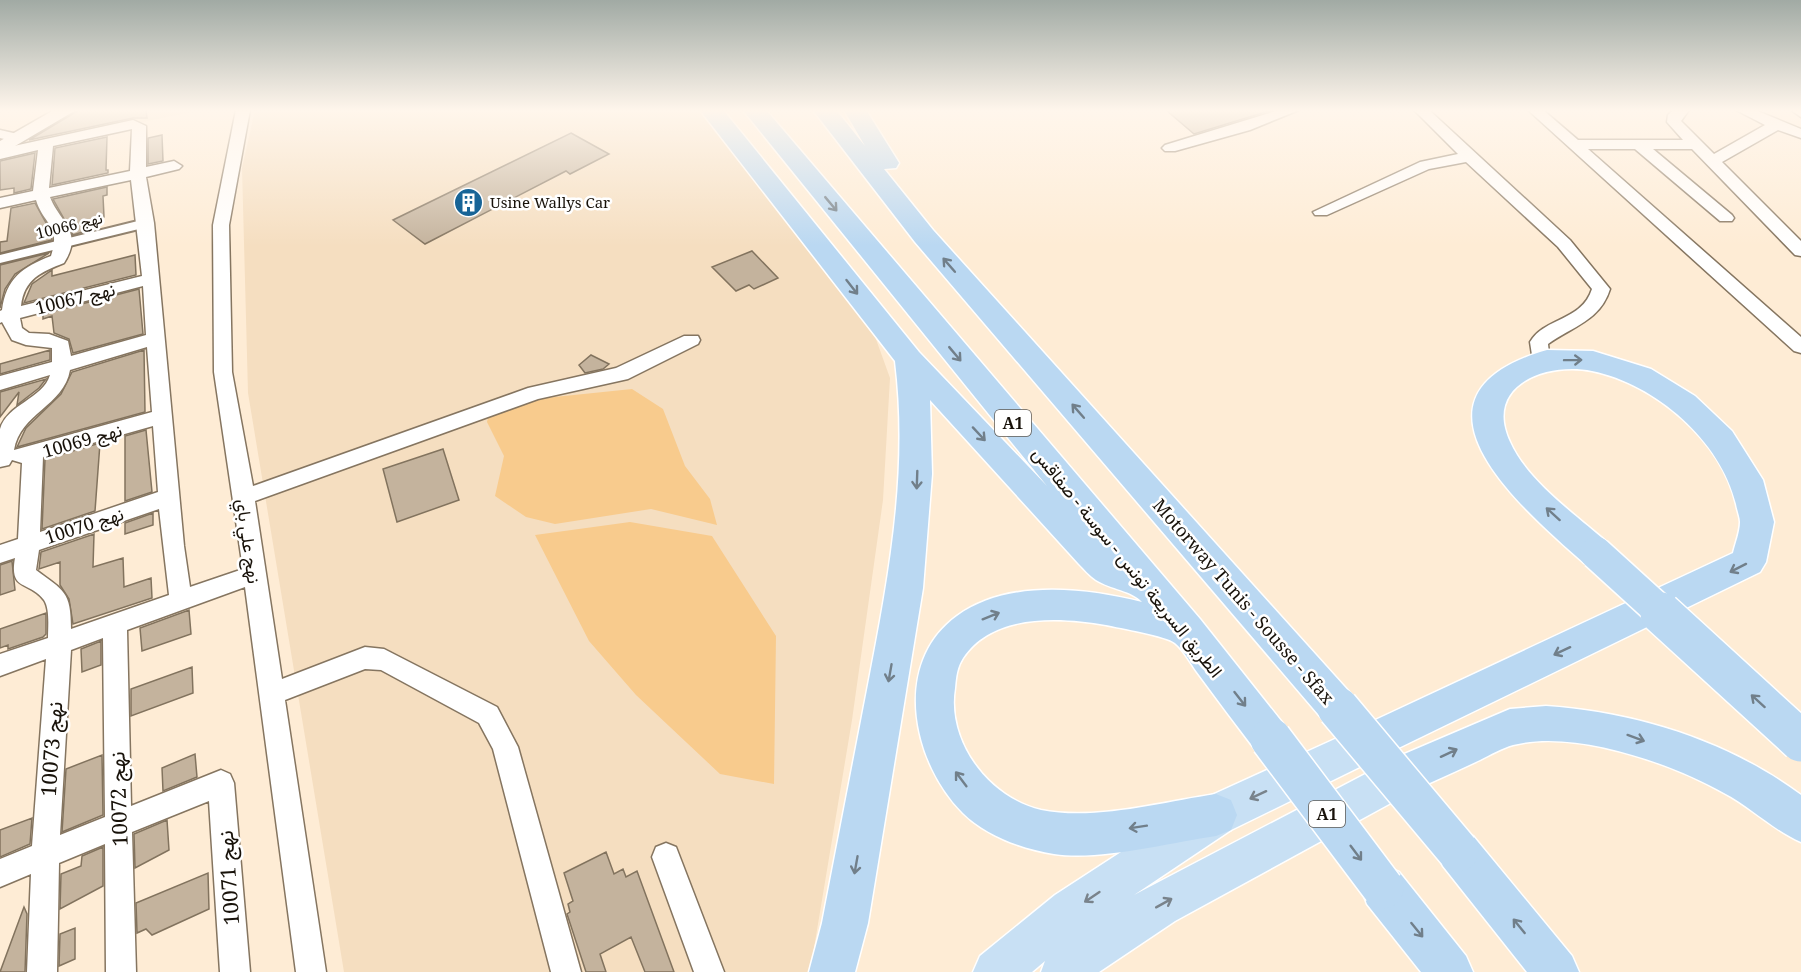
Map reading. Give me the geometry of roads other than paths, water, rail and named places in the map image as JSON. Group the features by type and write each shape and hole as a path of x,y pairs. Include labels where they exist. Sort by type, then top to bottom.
{"highway":[{"path":"747,155 909,359 1100,562 1121,576 1150,588"},
{"name":"الطريق السريعة تونس - سوسة - صفاقس","path":"792,155 1187,630 1383,888 1450,972"},
{"name":"Motorway Tunis - Sousse - Sfax","path":"860,155 924,237 1338,708 1556,972"},
{"path":"883,155 916,209 924,237"},
{"path":"832,972 845,923 905,588 918,452 914,388 909,359"},
{"path":"1757,439 1734,418 1699,393 1640,368 1577,359 1541,363 1511,374 1491,393 1486,405 1491,436 1498,452 1521,484 1801,741"},
{"path":"996,972 1071,911 1216,815 1749,562 1772,541 1780,526 1785,502"},
{"path":"1187,630 1094,606 1043,606 999,613 971,626 950,646 936,675 934,709 942,746 963,782 978,799 1016,823 1060,835 1083,835 1216,815"},
{"path":"1064,972 1094,947 1159,905 1396,778 1510,727 1552,722 1574,723 1621,732 1720,770 1771,799 1801,821"}],"street":[{"path":"1,460 10,429 57,388 61,366 61,345 56,341 21,338 15,334 6,315 14,290 35,268 58,259 65,243 61,222 50,212 41,194 45,155"},
{"path":"138,155 138,173 147,223 169,497 181,601"},
{"name":"نهج علي باي","path":"234,155 221,225 223,372 244,497 311,972"},
{"path":"1589,155 1801,347"},
{"path":"1652,155 1726,218"},
{"path":"1705,155 1801,251"},
{"path":"1711,162 1723,155"},
{"path":"1321,212 1425,165 1468,157 1544,224 1591,273 1601,289 1595,306 1583,317 1539,342 1541,363"},
{"path":"0,204 174,166"},
{"name":"نهج 10066","path":"0,259 147,223"},
{"name":"نهج 10067","path":"6,315 150,279"},
{"path":"0,383 155,339"},
{"path":"244,497 535,393 621,374 691,340"},
{"name":"نهج 10069","path":"1,460 33,454 164,416"},
{"path":"29,544 33,454"},
{"name":"نهج 10070","path":"0,554 169,497"},
{"name":"نهج 10073","path":"29,544 24,573 30,581 51,591 57,602 58,645 44,856 42,972"},
{"path":"0,665 115,626 254,574"},
{"name":"نهج 10072","path":"115,626 121,972"},
{"path":"271,694 365,658 384,660 488,715 505,747 566,972"},
{"name":"نهج 10071","path":"119,824 221,783 235,972"},
{"path":"0,873 119,824"},
{"path":"666,858 709,972"}],"place":[{"name":"Usine Wallys Car","path":"469,202"}]}
